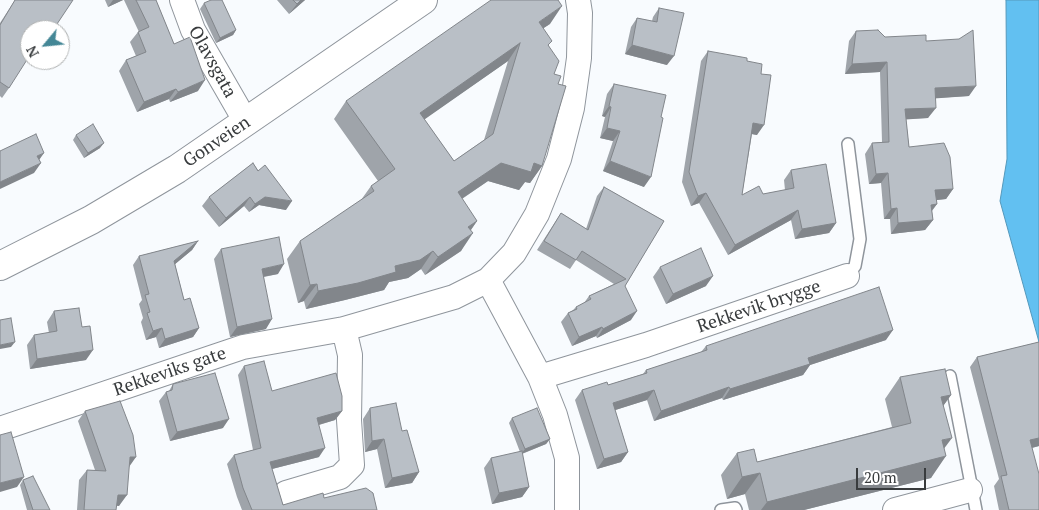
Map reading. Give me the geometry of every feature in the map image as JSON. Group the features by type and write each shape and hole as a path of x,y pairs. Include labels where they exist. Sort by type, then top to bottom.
{"street":[{"name":"Olavsgata","path":"182,0 193,30 246,122"},
{"name":"Gonveien","path":"0,266 100,215 177,169 423,0"},
{"name":"Rekkeviks gate","path":"0,429 243,347 344,328 454,296 488,280 514,253 537,214 559,160 572,108 579,58 580,12 578,0"},
{"name":"Rekkevik brygge","path":"540,377 646,345 846,276"},
{"path":"488,280 540,377 555,415 567,458 567,510"},
{"path":"286,493 340,477 352,465 349,420 350,355 344,328"},
{"path":"895,510 973,500"}],"lane":[{"name":"Rekkevik brygge","path":"846,276 855,266 860,240 848,144"},
{"path":"950,376 973,500"},
{"path":"721,510 735,508 736,510"}],"water":[{"path":"1006,0 1039,0 1039,342 1000,201 1007,159"}],"building":[{"path":"15,0 73,0 60,20 20,20 20,70 9,88 0,82 0,25"},
{"path":"136,0 156,0 174,44 190,37 205,80 178,92 176,89 144,102 126,60 146,52 138,32 149,27"},
{"path":"211,0 222,0 236,30 220,38 204,3"},
{"path":"293,0 301,0 297,4"},
{"path":"491,0 558,0 562,6 539,22 552,41 548,45 559,61 554,74 561,76 558,84 566,86 542,166 534,163 531,172 501,163 458,192 477,221 468,227 473,233 438,257 433,251 420,260 395,266 396,272 358,283 318,291 317,284 310,285 300,241 374,191 371,186 395,169 346,101","holes":["520,43 493,134 454,161 420,113"]},
{"path":"659,8 684,13 674,56 632,45 637,18 657,22"},
{"path":"878,30 885,37 926,35 926,41 959,39 973,30 976,86 935,88 936,108 905,109 909,147 944,143 950,157 953,189 935,190 937,204 931,205 933,220 898,223 897,208 891,209 888,173 876,174 872,143 889,142 887,62 852,64 856,31"},
{"path":"708,51 747,58 747,61 762,64 761,74 771,75 764,125 753,123 742,195 759,186 763,194 794,188 791,170 826,164 836,223 802,229 798,210 735,245 706,193 698,196 689,172"},
{"path":"614,84 666,95 651,177 610,161 620,131 607,128"},
{"path":"93,124 104,143 88,153 76,135"},
{"path":"36,134 44,153 37,156 41,163 0,182 0,151"},
{"path":"253,163 258,171 265,165 292,201 265,197 255,204 250,197 226,218 209,197"},
{"path":"604,187 664,221 625,286 637,311 603,329 602,327 579,337 568,313 591,299 589,296 626,279 582,251 576,260 544,241 561,213 588,230"},
{"path":"279,237 284,264 262,269 272,319 237,327 221,249"},
{"path":"198,241 174,261 184,300 190,298 199,328 165,339 162,328 153,331 147,313 150,312 145,295 149,294 139,256"},
{"path":"701,248 713,276 673,294 660,267"},
{"path":"879,287 893,330 808,358 810,364 730,389 729,387 661,411 654,390 613,403 628,452 604,459 582,390 607,382 608,385 647,373 646,370 707,350 706,346"},
{"path":"79,308 82,327 90,326 93,350 37,359 34,335 57,331 54,311"},
{"path":"11,318 15,342 0,345 0,320"},
{"path":"1039,342 1039,438 1030,440 1039,474 1039,510 1009,510 1001,476 1007,475 977,357"},
{"path":"264,361 272,391 336,373 342,396 342,411 317,418 325,448 270,462 283,505 323,493 324,498 366,488 373,493 377,510 252,510 243,488 234,455 261,448 244,366"},
{"path":"945,369 951,395 941,397 952,438 942,440 946,456 767,502 760,473 742,477 737,453 754,449 757,462 911,423 900,377"},
{"path":"215,373 229,419 177,432 166,392 172,390 173,384"},
{"path":"120,401 133,435 136,457 130,457 127,495 118,495 116,510 84,510 87,470 106,471 85,411"},
{"path":"396,403 402,431 407,430 419,472 392,478 384,439 372,441 370,408"},
{"path":"537,408 550,439 525,449 512,418"},
{"path":"11,432 24,477 0,483 0,435"},
{"path":"522,451 529,487 499,493 491,458"},
{"path":"33,476 50,510 33,510 23,480"}]}
